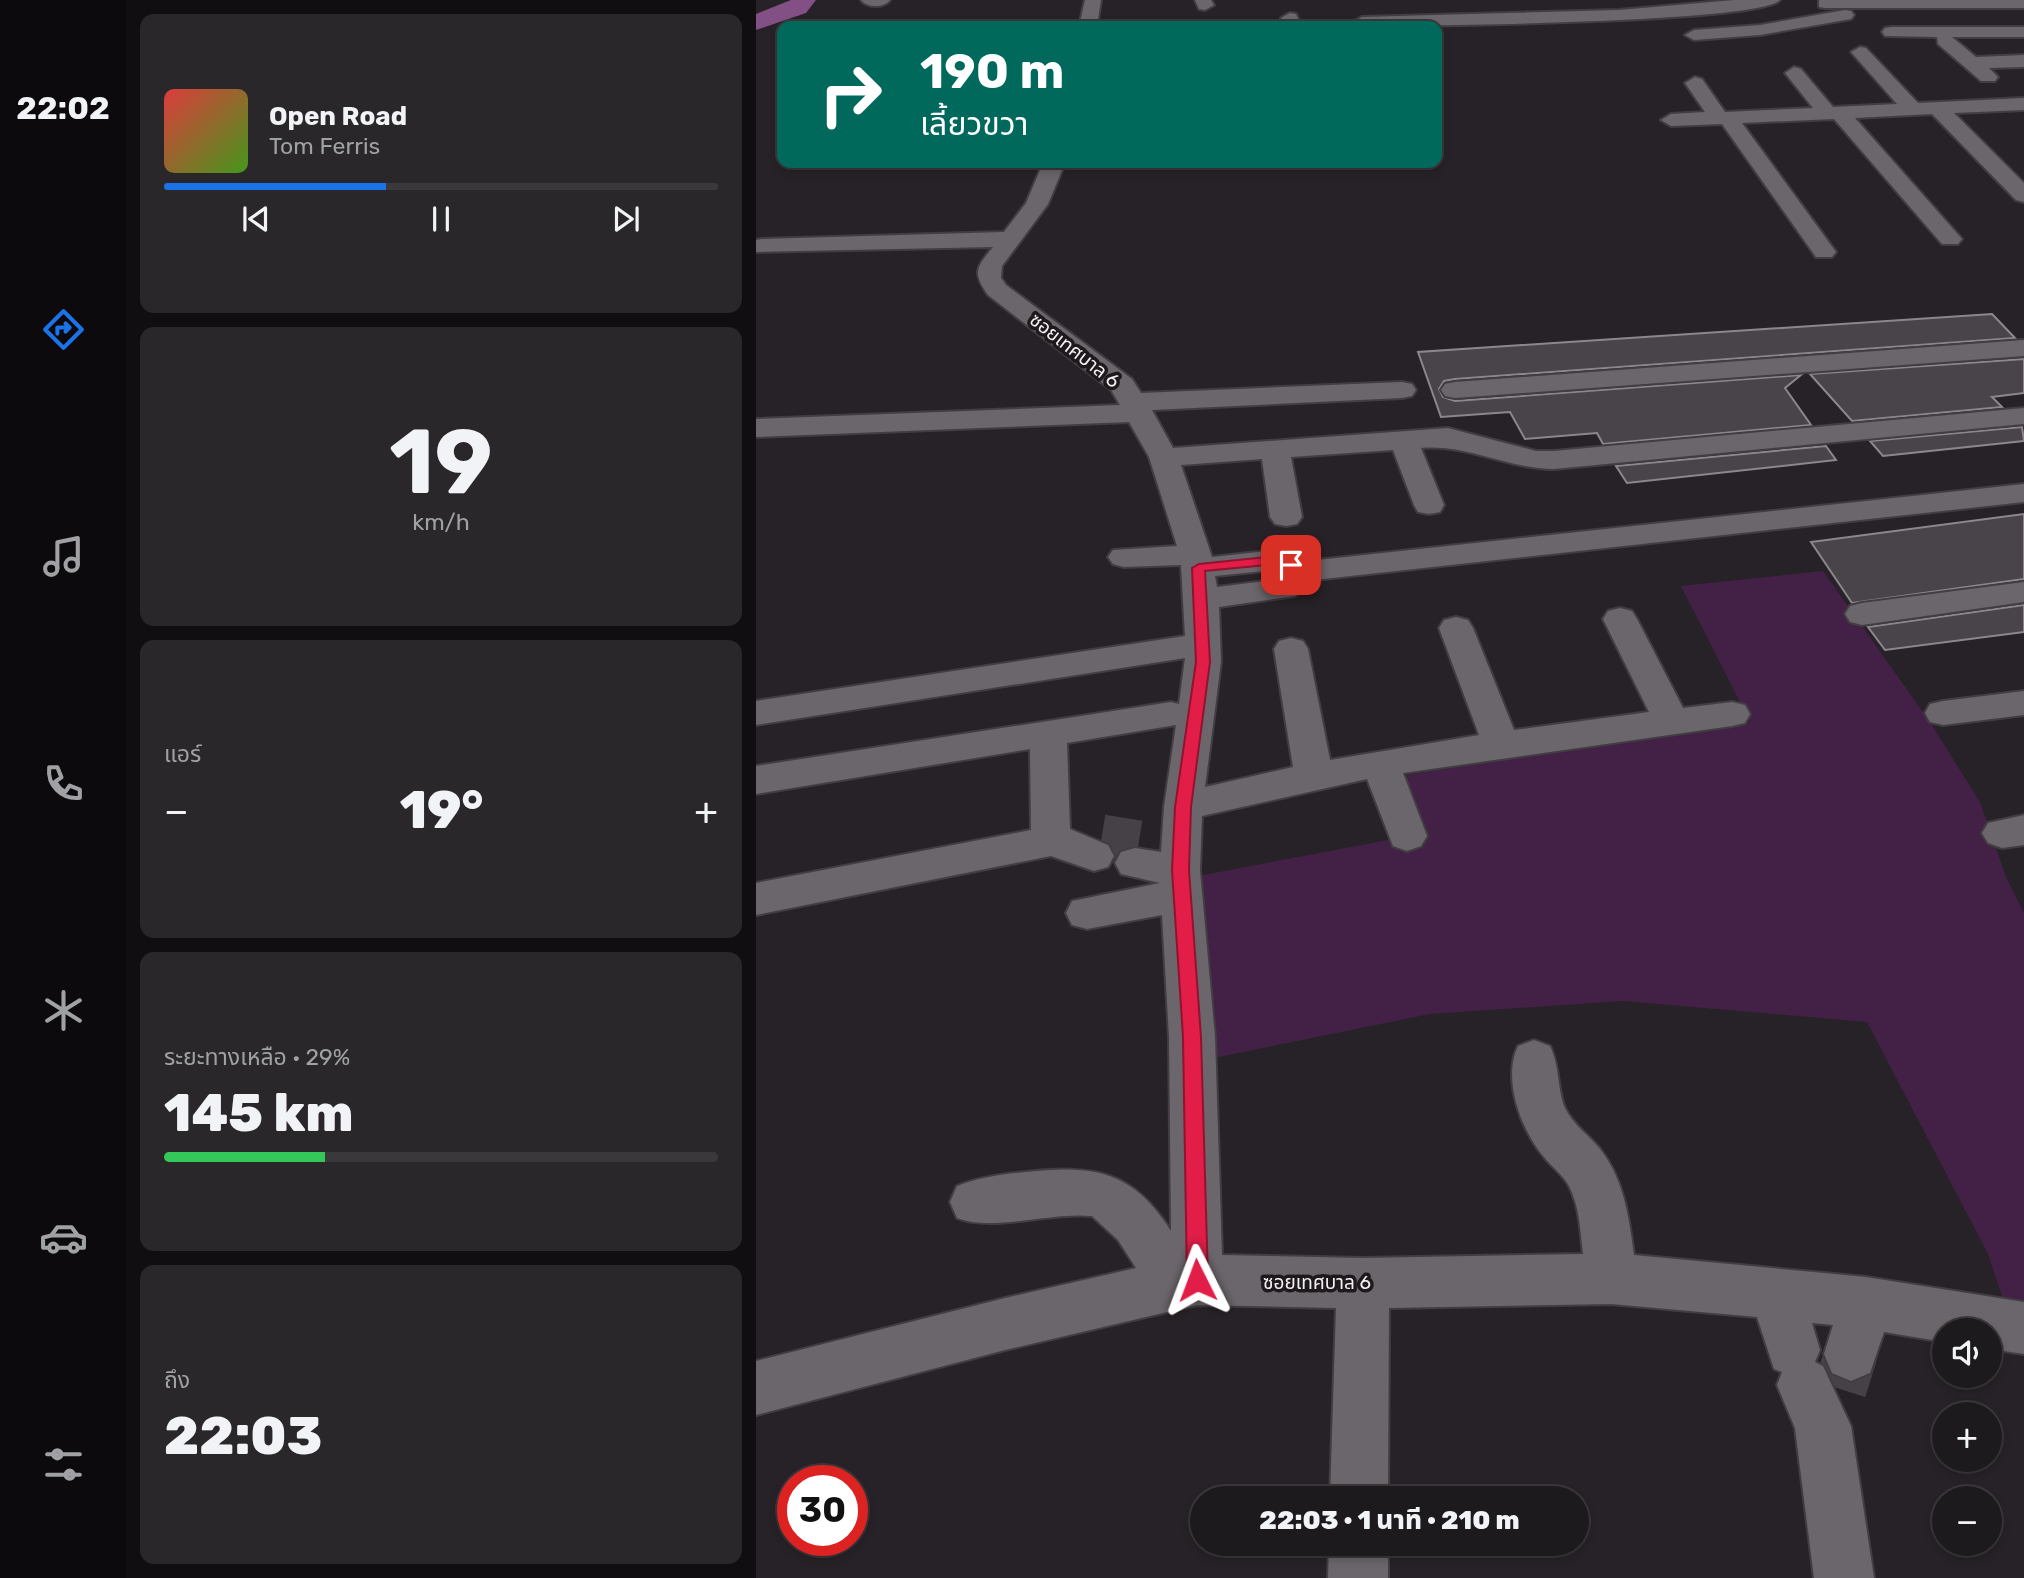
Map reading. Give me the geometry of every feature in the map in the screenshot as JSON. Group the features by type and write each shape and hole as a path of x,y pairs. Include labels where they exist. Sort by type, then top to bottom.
{"street":[{"path":"869,0 882,0"},
{"path":"1089,21 1093,0"},
{"path":"1692,0 1779,39"},
{"path":"1362,20 1417,14 1468,18 1515,8 1565,15 1612,7 1661,12 1712,9 1772,0"},
{"path":"1882,1 1900,32 2024,32"},
{"path":"1825,3 2020,3"},
{"path":"1661,12 1681,35 1759,30 1845,15"},
{"path":"1565,15 1579,39"},
{"path":"1468,18 1476,42"},
{"path":"1944,40 1988,77"},
{"path":"1860,52 2024,195"},
{"path":"1970,63 2024,61"},
{"path":"1794,73 1950,239"},
{"path":"1695,83 1824,252"},
{"path":"1671,120 2024,104"},
{"name":"ซอยเทศบาล 6","path":"1053,168 1037,205 988,272 997,290 1122,385 1164,457 1199,574 1202,681 1183,807 1182,871 1192,1037 1184,1283 1611,1279 1670,1282 1778,1296 1866,1303 2024,1328"},
{"path":"762,246 1011,239"},
{"path":"1455,390 2024,348"},
{"path":"756,428 1402,390"},
{"path":"1164,457 1403,438 1448,437 1536,460 1554,460 2024,416"},
{"path":"1403,438 1429,505"},
{"path":"1275,448 1286,517"},
{"path":"1124,557 1283,589 1305,571 2024,493"},
{"path":"1863,614 2024,592"},
{"path":"1620,619 1672,722"},
{"path":"1456,628 1502,745"},
{"path":"756,713 1203,644"},
{"path":"1290,649 1314,776"},
{"path":"1943,713 2024,702"},
{"path":"1183,807 1277,782 1502,745 1732,713"},
{"path":"756,780 1048,736 1171,714"},
{"path":"1048,736 1098,846"},
{"path":"1381,765 1407,836"},
{"path":"756,899 1098,846 1182,871"},
{"path":"1087,913 1182,871"},
{"path":"1534,1060 1542,1113 1559,1140 1584,1166 1604,1206 1611,1279"},
{"path":"756,1388 1005,1324 1184,1283 1134,1219 1102,1195 1042,1193 975,1202"},
{"path":"1359,1486 1363,1283"},
{"path":"1778,1296 1822,1381 1844,1578"},
{"path":"1822,1381 1866,1303"},
{"path":"1358,1578 1359,1556"}],"shaded area":[{"path":"1823,571 1930,722 1980,802 2006,877 2024,913 2024,1303 2003,1299 1988,1254 1867,1022 1623,1001 1430,1014 1209,1059 1198,876 1425,833 1400,776 1750,722 1681,586"}],"building":[{"path":"1992,314 2015,338 1455,379 1444,381 1439,389 1443,397 1455,401 1801,375 1785,388 1811,425 1603,444 1597,433 1525,439 1510,412 1441,417 1418,352"},
{"path":"2024,359 2024,393 1992,397 2002,407 1852,421 1810,374"},
{"path":"2022,427 2024,441 1883,456 1870,441"},
{"path":"1826,446 1836,460 1627,483 1616,466"},
{"path":"2024,514 2024,579 1852,603 1811,542"},
{"path":"2024,605 2024,632 1885,650 1868,627"}],"waterway":[{"path":"756,22 797,8 804,0"}],"tunnel":[{"path":"1102,835 1139,841"},
{"path":"1840,1389 1851,1354"}],"route":[{"path":"1197,1280 1192,1037 1180,870 1183,807 1202,681 1202,599 1199,568 1277,560 1291,565"}]}
